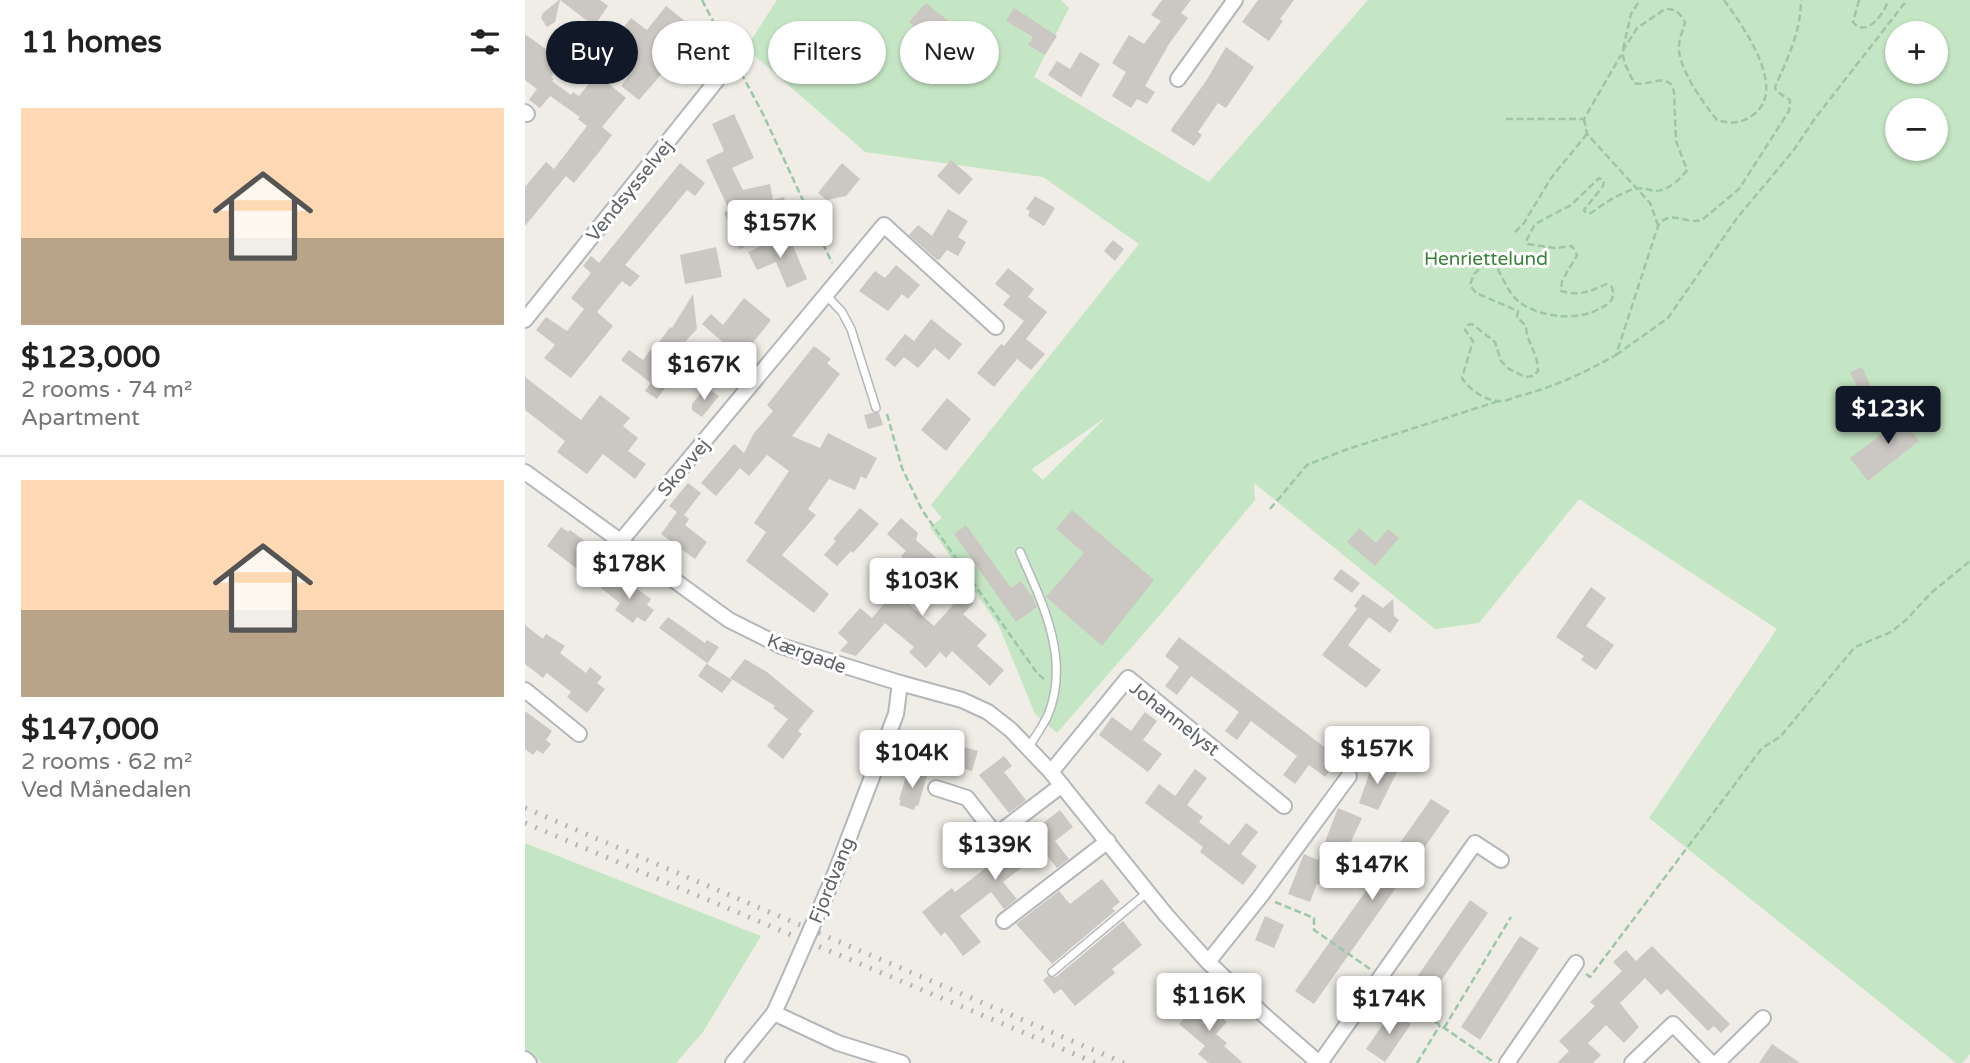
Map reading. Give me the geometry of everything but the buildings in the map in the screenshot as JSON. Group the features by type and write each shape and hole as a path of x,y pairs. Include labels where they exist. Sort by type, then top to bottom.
{"street":[{"path":"1178,79 1235,0"},
{"name":"Vendsysselvej","path":"525,320 714,84"},
{"name":"Skovvej","path":"620,542 884,225 996,327"},
{"name":"Kærgade","path":"525,472 729,620 757,635 781,646 962,700 988,712 1011,730 1051,772 1208,962 1319,1063"},
{"name":"Johannelyst","path":"1051,772 1128,678 1284,806"},
{"name":"Fjordvang","path":"733,1063 774,1013 787,984 835,874 896,714 899,683"},
{"path":"525,690 579,734"},
{"path":"1208,962 1260,897 1349,776"},
{"path":"936,788 967,799 996,835 1062,785"},
{"path":"1004,921 1108,841"},
{"path":"1319,1063 1475,843 1501,860"},
{"path":"1507,1063 1576,963"},
{"path":"774,1013 838,1043 902,1063"},
{"path":"1717,1063 1763,1018"},
{"path":"1632,1063 1673,1024 1711,1063"},
{"path":"525,1059 529,1063"}],"lane":[{"path":"826,295 842,312 851,329 876,408"},
{"path":"1020,552 1049,620 1055,653 1055,687 1048,715 1028,748"},
{"path":"1052,972 1149,891"}],"path":[{"path":"1499,401 1480,395 1463,380 1462,374 1467,368 1473,341 1465,330 1468,325 1472,324 1495,342 1501,361 1520,375 1534,376 1538,371 1538,363 1534,348 1526,335 1526,326 1517,317 1518,311 1476,293 1470,285 1474,274 1486,263 1494,263 1514,298 1521,304 1535,311 1567,317 1592,313 1613,299 1612,287 1607,284 1581,294 1561,291 1562,281 1577,255 1576,250 1572,246 1531,246 1526,240 1535,224 1571,205 1596,179 1602,179 1604,186 1584,210 1586,213 1591,213 1616,195 1638,188 1654,191 1663,189 1681,178 1687,167 1676,141 1673,88 1667,81 1662,80 1641,85 1635,83 1625,64 1622,52 1631,14 1640,0"},
{"path":"1658,226 1654,210 1638,188 1587,134 1584,119 1637,27 1665,9 1678,13 1685,23 1678,45 1680,57 1704,104 1717,120 1732,124 1755,114 1763,102 1766,89 1755,48 1724,0"},
{"path":"1616,355 1658,226 1668,217 1696,222 1702,220 1739,189 1789,111 1790,100 1776,91 1775,87 1794,41 1801,0"},
{"path":"1859,0 1853,22 1862,28 1870,26 1883,14 1888,0"},
{"path":"1270,509 1307,465 1345,450 1566,382 1616,355 1668,318 1719,248 1737,218 1793,151 1816,117 1907,0"},
{"path":"1506,119 1584,119"},
{"path":"1515,232 1524,223 1551,178 1587,134"},
{"path":"1576,963 1590,977 1762,748 1780,737 1856,647 1891,632 1931,593 1970,561"},
{"path":"1260,897 1314,918 1314,930 1495,1063"},
{"path":"1417,1063 1511,917"}],"green space":[{"name":"Henriettelund","path":"777,0 1061,0 1069,8 1034,77 1209,182 1368,0 1970,0 1970,1054 1962,1063 1956,1063 1649,818 1777,629 1579,499 1479,623 1435,629 1254,483 1255,500 1057,733 1035,714 999,626 930,527 942,518 931,505 1139,244 1043,177 865,152 787,84 886,84 886,21 768,21 768,67 754,55 754,36","holes":["1106,417 1043,480 1032,470 1032,469"]},
{"path":"525,843 761,936 703,1032 676,1063 542,1063 525,1049"}],"railway":[{"path":"525,808 1124,1063"},
{"path":"525,823 1096,1063"}]}
